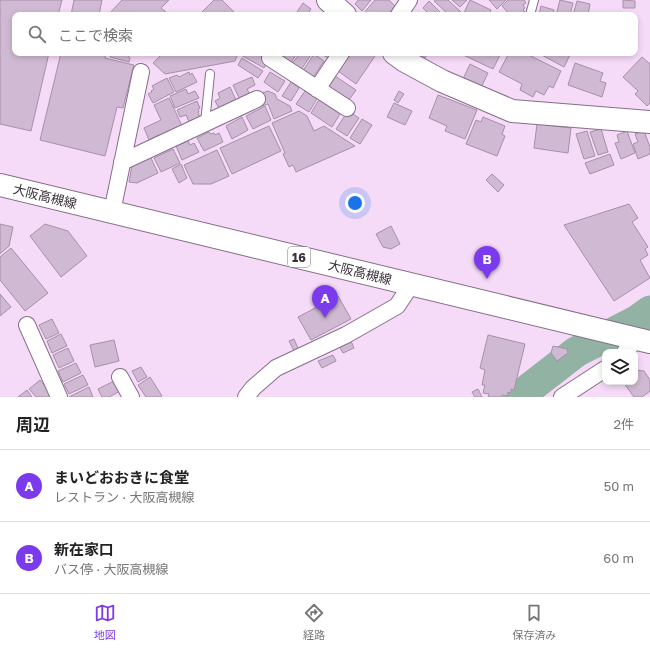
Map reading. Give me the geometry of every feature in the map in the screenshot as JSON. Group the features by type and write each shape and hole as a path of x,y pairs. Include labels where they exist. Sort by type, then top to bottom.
{"main road":[{"path":"328,0 342,12"},
{"path":"398,56 442,81 512,111 650,122"},
{"name":"大阪高槻線","path":"0,185 599,329 635,342"}],"street":[{"path":"401,12 410,0"},
{"path":"316,88 339,56"},
{"path":"270,58 347,108"},
{"path":"112,212 141,72"},
{"path":"122,162 256,99"},
{"path":"246,397 253,388 276,368 346,335 397,306 411,285"},
{"path":"27,325 59,397"},
{"path":"562,397 602,371"},
{"path":"120,377 131,397"}],"lane":[{"path":"531,12 534,0"},
{"path":"205,124 210,74"}],"building":[{"path":"0,0 62,0 59,12 12,12 12,56 48,56 31,131 0,124"},
{"path":"74,0 102,0 100,12 72,12"},
{"path":"122,0 169,0 161,8 166,12 111,12"},
{"path":"214,0 222,0 234,12 202,12"},
{"path":"358,0 371,0 362,11 355,4"},
{"path":"375,0 389,0 395,6 390,12 365,12"},
{"path":"448,0 461,12 446,12 434,1"},
{"path":"452,0 467,0 460,7"},
{"path":"470,0 491,10 490,12 464,12"},
{"path":"489,0 506,0 497,9"},
{"path":"508,0 524,0 526,3 523,5 525,8 523,10 525,12 507,12 502,6"},
{"path":"560,0 573,3 571,12 557,12"},
{"path":"623,0 635,1 635,8 623,8"},
{"path":"429,1 440,12 427,12 423,8"},
{"path":"577,1 590,4 589,12 574,12"},
{"path":"303,3 311,9 309,12 297,12"},
{"path":"541,6 554,10 554,12 540,12"},
{"path":"60,56 105,56 105,58 134,65 123,108 117,107 105,156 40,140"},
{"path":"128,56 130,58 129,62 110,57"},
{"path":"160,56 237,56 235,61 165,74 153,63"},
{"path":"243,56 261,56 268,60 264,68"},
{"path":"285,56 295,56 291,63 284,58"},
{"path":"298,56 310,56 301,70 292,64"},
{"path":"313,56 317,56 324,61 312,79 302,72"},
{"path":"348,56 375,56 356,84 338,71"},
{"path":"465,56 500,56 493,69"},
{"path":"507,56 531,56 561,71 553,88 549,86 544,95 536,91 533,97 520,90 522,84 499,72"},
{"path":"544,56 570,56 564,67"},
{"path":"642,57 650,64 650,103 647,106 635,94 638,91 623,77"},
{"path":"242,58 263,71 258,78 238,65"},
{"path":"575,63 603,73 600,81 606,83 602,97 568,85"},
{"path":"470,64 488,73 481,88 463,79"},
{"path":"189,72 190,75 192,73 197,82 176,92 169,78 177,75 179,77"},
{"path":"270,72 285,81 278,92 264,82"},
{"path":"335,76 356,90 349,100 328,86"},
{"path":"252,77 255,85 247,89 251,97 241,102 233,85"},
{"path":"167,78 174,92 153,103 148,94 154,89 152,86"},
{"path":"291,82 299,88 291,101 282,96"},
{"path":"230,87 237,102 220,110 215,101 220,98 218,93"},
{"path":"186,89 188,94 195,91 199,98 175,108 170,96"},
{"path":"268,91 275,94 277,99 290,106 292,111 274,119 268,104 262,106 257,95"},
{"path":"305,91 317,99 309,112 296,104"},
{"path":"399,91 404,94 398,103 394,100"},
{"path":"438,95 477,110 465,139 445,131 447,126 429,118"},
{"path":"169,98 183,128 161,139 159,135 149,140 144,128 161,120 154,105"},
{"path":"319,100 340,114 332,127 311,113"},
{"path":"197,101 200,108 198,109 198,112 201,120 190,124 186,115 180,117 177,110"},
{"path":"394,103 412,111 405,125 387,117"},
{"path":"265,106 271,120 253,129 246,116"},
{"path":"299,111 307,116 314,131 324,126 355,146 296,172 293,165 289,167 283,154 285,153 272,123"},
{"path":"348,111 359,118 347,136 336,129"},
{"path":"242,117 248,130 232,139 226,126"},
{"path":"483,117 505,126 502,134 505,136 497,156 466,144 476,120 481,122"},
{"path":"362,119 372,125 360,144 350,138"},
{"path":"537,124 571,128 568,153 534,148"},
{"path":"269,126 281,151 232,174 220,148"},
{"path":"601,129 608,152 598,155 590,132"},
{"path":"587,131 595,156 584,159 576,134"},
{"path":"627,131 635,153 621,159 615,143 619,142 617,135"},
{"path":"644,131 650,147 650,154 638,159 633,144 638,142 635,134"},
{"path":"209,132 211,134 214,133 215,135 219,133 223,142 204,151 197,138"},
{"path":"188,141 190,145 194,143 199,152 182,160 176,146"},
{"path":"173,149 180,163 161,172 154,158"},
{"path":"217,150 229,176 211,184 193,184 184,165"},
{"path":"610,154 614,165 590,174 585,163"},
{"path":"150,156 158,173 137,183 129,182 132,165"},
{"path":"181,164 187,178 179,183 172,169"},
{"path":"492,174 504,185 498,192 486,180"},
{"path":"629,204 638,218 632,222 648,247 645,249 648,255 640,260 650,278 614,301 564,225"},
{"path":"0,224 13,227 9,246 0,254"},
{"path":"45,224 68,231 87,256 61,277 30,236"},
{"path":"391,226 400,244 391,249 383,247 376,234"},
{"path":"11,248 48,293 25,311 0,280 0,257"},
{"path":"0,294 11,307 0,316"},
{"path":"338,296 351,319 311,340 298,317"},
{"path":"52,319 59,333 46,339 39,325"},
{"path":"61,334 67,346 52,353 47,341"},
{"path":"488,335 525,344 514,390 511,389 511,393 508,392 507,396 502,395 501,397 488,397 489,394 483,393 485,385 482,385 485,370 480,368"},
{"path":"294,339 298,348 294,351 289,341"},
{"path":"114,340 119,361 95,367 90,345"},
{"path":"351,341 354,348 343,353 339,346"},
{"path":"553,346 567,349 568,353 557,361 551,353"},
{"path":"68,348 74,361 59,368 53,355"},
{"path":"333,355 336,361 322,368 318,361"},
{"path":"76,363 81,373 63,382 58,371"},
{"path":"141,367 147,377 138,382 132,371"},
{"path":"638,370 644,371 650,380 650,391 642,397 634,397 625,385 638,385"},
{"path":"83,375 88,385 69,394 64,384"},
{"path":"150,377 162,396 146,397 138,385"},
{"path":"40,380 52,395 49,397 36,397 29,389"},
{"path":"116,380 122,390 109,397 102,397 98,389"},
{"path":"89,387 93,397 69,397"},
{"path":"478,389 482,397 475,397 472,392"},
{"path":"27,390 32,397 18,397"}],"waterway":[{"path":"518,397 576,352 636,321 650,311"}],"place":[{"name":"新在家口","path":"487,279"},
{"name":"まいどおおきに食堂","path":"325,318"}]}
